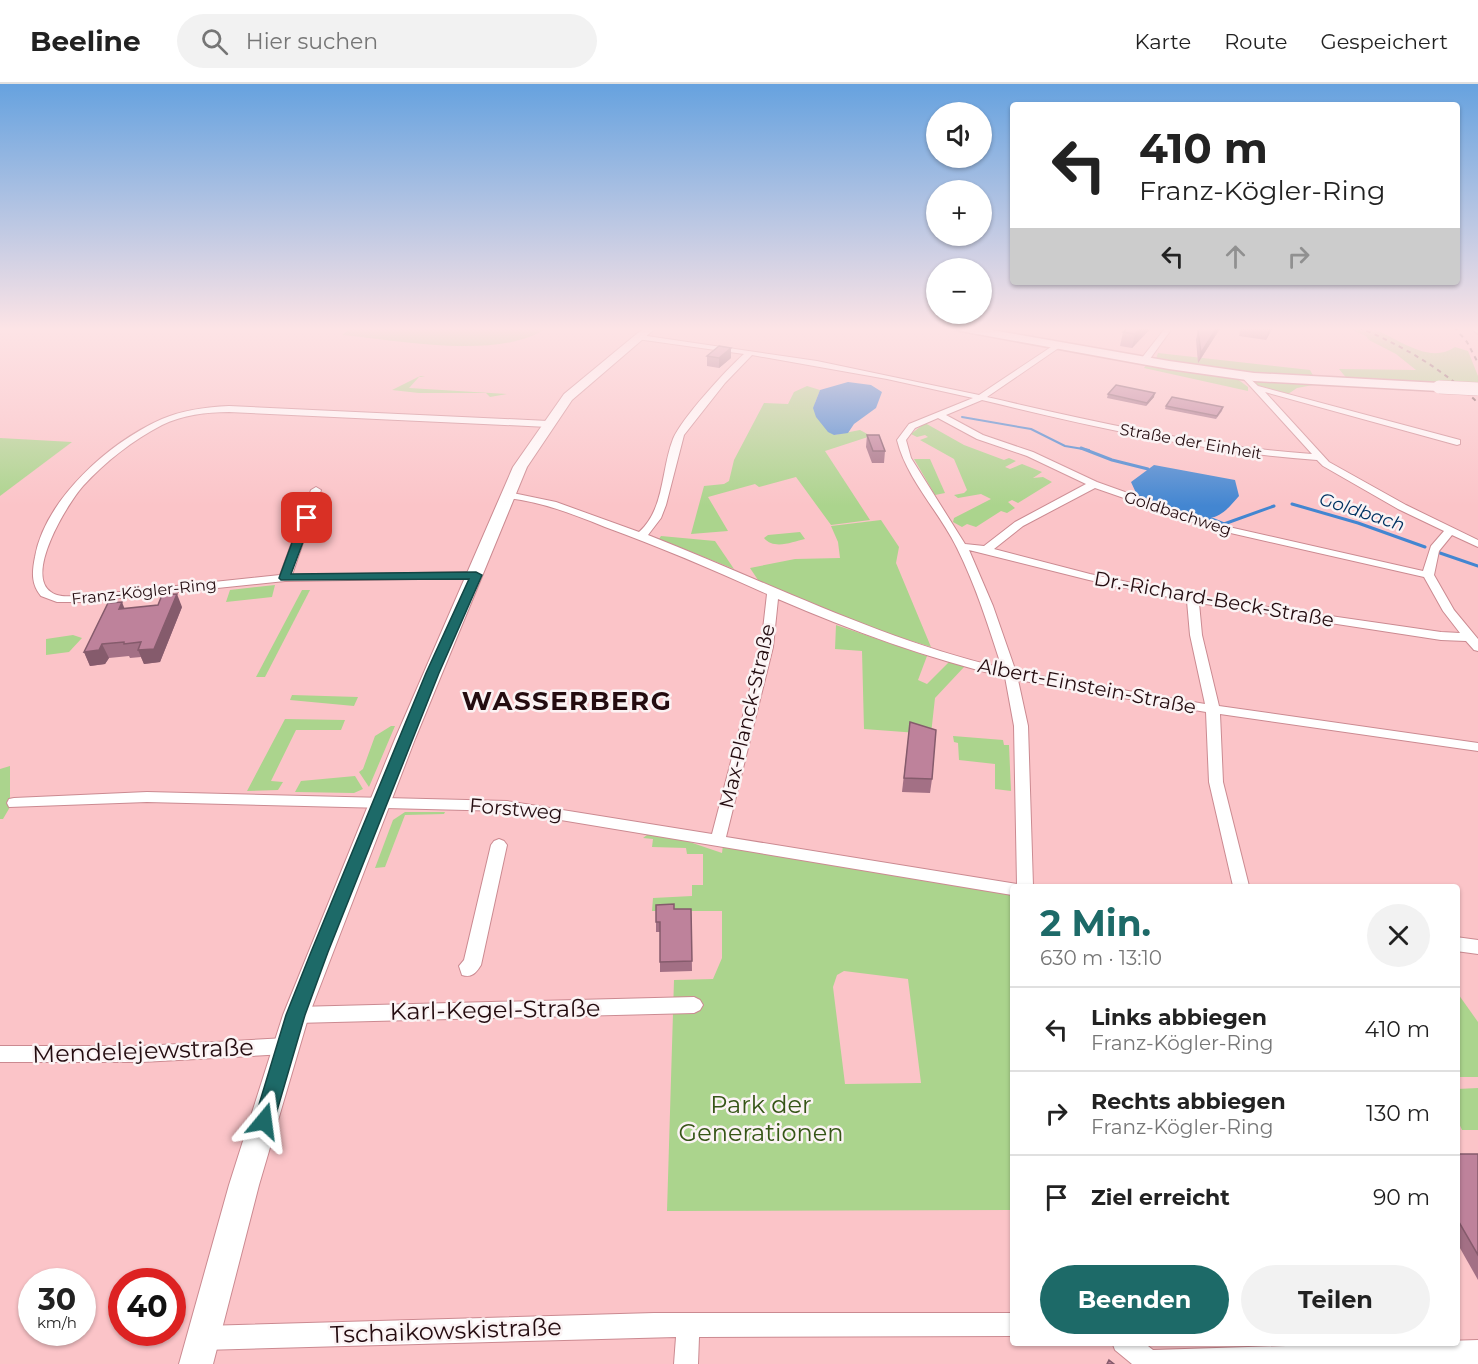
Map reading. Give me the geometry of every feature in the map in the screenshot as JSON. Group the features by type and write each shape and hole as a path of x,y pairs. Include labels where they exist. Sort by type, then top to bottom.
{"main road":[{"path":"1432,387 1478,389"}],"street":[{"path":"199,1351 244,1185 296,1015 432,673 476,575 508,495 524,460 562,404 580,387"},
{"path":"641,536 650,528 668,485 669,467 679,436 717,387"},
{"name":"Straße der Einheit","path":"931,387 1101,426 1200,445 1270,455 1318,458"},
{"path":"997,387 980,398 912,426 904,435 901,445 929,497 962,547 987,606 1011,675 1021,726 1025,884"},
{"path":"1254,387 1318,458 1353,481 1449,532 1478,544"},
{"path":"1263,387 1283,395 1457,442"},
{"path":"1263,398 1283,395"},
{"name":"Franz-Kögler-Ring","path":"476,575 285,578 82,599 50,597 39,589 37,584 40,552 45,533 65,501 93,472 124,447 151,428 173,418 199,411 229,409 548,424"},
{"name":"Goldbachweg","path":"939,415 980,437 1030,454 1094,484 1217,527 1428,575"},
{"path":"986,550 1019,524 1094,484"},
{"path":"285,578 316,490"},
{"name":"Albert-Einstein-Straße","path":"508,495 582,514 641,536 833,619 912,648 1011,675 1082,689 1478,747"},
{"path":"1449,532 1439,540 1432,551 1428,575 1440,597 1478,647"},
{"name":"Dr.-Richard-Beck-Straße","path":"962,547 986,550 1079,575 1193,599 1441,636 1469,636"},
{"name":"Max-Planck-Straße","path":"718,839 767,647 773,593"},
{"path":"1193,599 1196,635 1213,709 1216,782 1240,884"},
{"name":"Forstweg","path":"14,803 147,797 381,801 507,806 1010,889"},
{"path":"468,970 468,966 472,965 499,845"},
{"path":"1460,945 1478,947"},
{"name":"Karl-Kegel-Straße","path":"296,1015 694,1005"},
{"name":"Mendelejewstraße","path":"0,1054 142,1054 286,1046"},
{"path":"686,1364 688,1325"},
{"name":"Tschaikowskistraße","path":"199,1351 688,1325 1010,1325"},
{"path":"1128,1346 1149,1362 1478,1352"}],"green space":[{"path":"399,387 410,387 507,394 490,397 486,393 419,393 392,390"},
{"path":"805,387 820,390 815,403 834,435 860,430 871,436 825,451 870,520 831,525 796,477 759,487 755,484 708,497 728,531 691,534 704,486 724,484 729,481 734,460 764,403 788,404 794,392"},
{"path":"1229,387 1248,387 1248,391"},
{"path":"1263,387 1304,387 1288,394"},
{"path":"925,423 964,445 1004,460 1009,458 1016,461 1005,467 1010,469 1022,464 1042,472 1033,478 1043,477 1052,482 1018,503 1012,500 1008,502 1015,508 1007,513 1001,511 976,527 967,524 962,527 953,522 954,518 991,499 981,494 958,498 954,495 967,490 954,459 920,440 928,437 925,435 917,437 911,434"},
{"path":"0,438 72,442 0,496"},
{"path":"914,459 930,459 945,493 935,495"},
{"path":"881,520 899,547 896,563 931,647 854,623 758,580 750,568 795,559 840,558 838,542 831,526"},
{"path":"800,532 805,539 783,544 773,544 764,538 768,535"},
{"path":"661,536 715,541 734,569 659,539"},
{"path":"275,585 272,597 226,602 230,590"},
{"path":"302,590 310,590 265,677 256,677"},
{"path":"836,625 927,656 918,680 927,684 949,662 965,666 935,698 931,734 864,729 862,651 835,649"},
{"path":"73,635 82,638 69,652 46,655 46,639"},
{"path":"292,695 358,697 354,706 290,700"},
{"path":"285,719 345,720 341,730 296,730 271,781 283,782 278,790 247,791"},
{"path":"395,726 369,787 359,772 363,769 375,736"},
{"path":"953,736 1003,740 1004,745 1009,745 1011,791 995,789 995,764 959,760 958,743 954,742"},
{"path":"10,766 10,807 3,819 0,819 0,769"},
{"path":"355,776 363,789 354,793 295,792 301,781"},
{"path":"405,812 445,812 444,814 405,815 385,867 375,868 393,820"},
{"name":"Park der Generationen","path":"651,832 663,833 722,853 723,845 1010,893 1010,1210 667,1211 674,980 713,979 722,958 722,911 652,911 653,898 692,896 692,885 703,885 703,854 687,854 686,848 652,847 653,839 643,838","holes":["844,971 908,979 921,1083 845,1084 833,987 837,975"]},
{"path":"1460,997 1478,1022 1478,1077 1460,1077"},
{"path":"1478,1088 1478,1130 1462,1130 1460,1126 1460,1089"}],"water":[{"path":"831,387 874,387 882,392 876,408 854,424 848,433 834,435 828,432 816,417 813,408 820,390"},
{"path":"1154,465 1235,480 1239,496 1222,513 1214,517 1203,518 1137,495 1131,482"}],"building":[{"path":"1114,387 1155,393 1147,403 1108,394"},
{"path":"1172,397 1223,407 1217,416 1166,406"},
{"path":"867,435 879,435 885,451 873,451"},
{"path":"177,594 154,649 138,650 141,642 124,644 124,642 102,644 99,650 84,652 108,603 122,602 119,609 158,605 162,595"},
{"path":"910,722 936,730 932,779 904,778"},
{"path":"674,904 674,909 691,909 692,961 660,962 660,922 656,922 656,905"},
{"path":"1460,1154 1478,1154 1478,1255 1460,1224"}],"waterway":[{"name":"Goldbach","path":"962,417 1031,429 1065,446 1084,449"},
{"name":"Goldbach","path":"1084,449 1089,450"},
{"name":"Goldbach","path":"1084,449 1112,460 1148,469"},
{"name":"Goldbach","path":"1292,504 1358,523 1425,547"},
{"name":"Goldbach","path":"1209,518 1224,524 1274,506"},
{"name":"Goldbach","path":"1440,553 1478,566"}],"railway":[{"path":"1460,387 1478,403"}],"district":[{"name":"WASSERBERG","path":"567,701"}],"route":[{"path":"264,1121 296,1015 320,952 432,673 476,575 285,578 307,518"}]}
